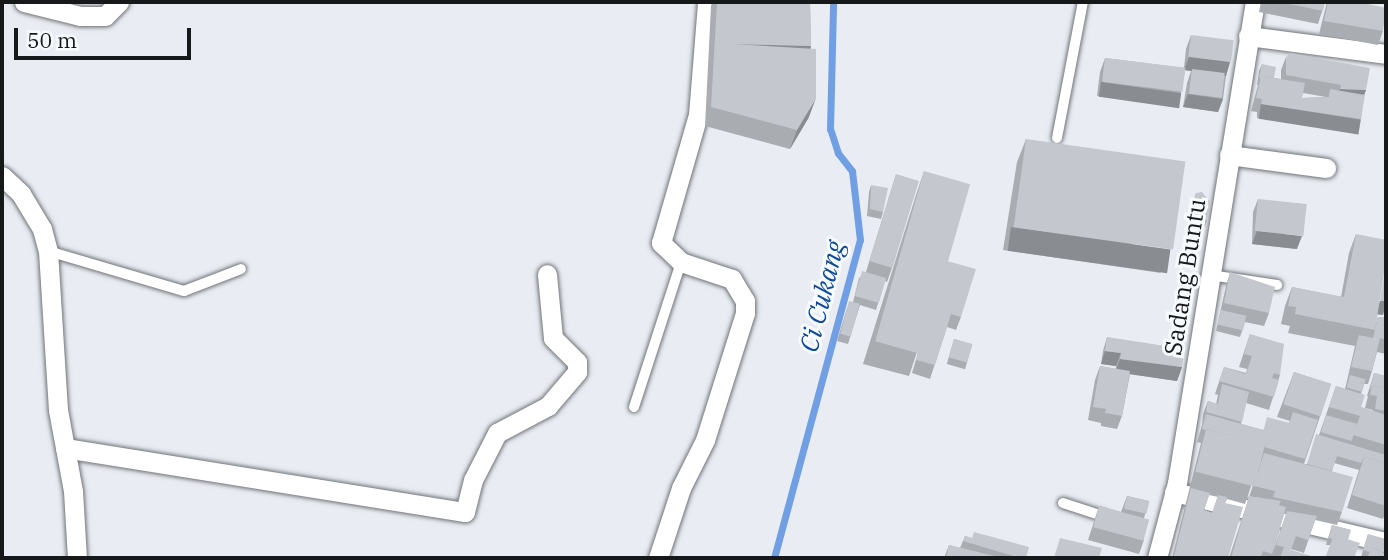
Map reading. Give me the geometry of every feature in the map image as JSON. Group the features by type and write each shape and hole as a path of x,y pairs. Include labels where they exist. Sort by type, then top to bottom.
{"street":[{"path":"24,2 80,16 105,16 119,2"},
{"path":"658,558 681,488 705,440 745,313 745,301 732,279 681,262 663,248 660,237 698,115 707,2"},
{"name":"Sadang Buntu","path":"1157,558 1157,531 1174,492 1255,2"},
{"path":"1248,36 1386,54"},
{"path":"1229,155 1326,168"},
{"path":"2,176 20,194 42,229 48,251 55,370 65,448 74,491 77,558"},
{"path":"65,448 466,512 473,480 497,433 548,406 577,372 577,362 553,338 547,274"},
{"path":"1174,492 1386,542"}],"lane":[{"path":"1057,138 1083,2"},
{"path":"48,251 184,292 241,269"},
{"path":"634,407 681,262"},
{"path":"1210,275 1277,285"},
{"path":"1063,503 1124,522"}],"building":[{"path":"717,2 810,2 811,46 733,44 816,49 816,98 797,130 711,107"},
{"path":"1280,2 1325,2 1323,11"},
{"path":"1328,2 1359,2 1386,8 1383,31 1324,21"},
{"path":"1191,35 1234,40 1231,62 1188,57"},
{"path":"1290,53 1370,68 1366,90 1340,89 1341,85 1286,75 1286,57"},
{"path":"1105,58 1185,68 1182,92 1102,82"},
{"path":"1262,64 1276,67 1274,78 1259,78"},
{"path":"1192,69 1225,73 1222,98 1189,94"},
{"path":"1261,76 1305,83 1302,98 1329,97 1330,89 1365,95 1361,119 1261,104 1262,99 1256,98"},
{"path":"1026,139 1185,161 1173,250 1014,227"},
{"path":"924,171 970,184 921,354 875,341"},
{"path":"896,174 919,181 892,268 869,261"},
{"path":"871,185 888,188 883,212 870,209"},
{"path":"1202,192 1211,203 1207,220 1192,217 1196,193"},
{"path":"1258,199 1307,204 1303,236 1255,231"},
{"path":"1356,234 1386,240 1386,261 1375,330 1295,314 1296,307 1288,306 1292,287 1344,297"},
{"path":"947,261 976,269 961,317 951,314 935,365 916,360"},
{"path":"1386,263 1386,301 1380,301"},
{"path":"862,271 886,278 879,303 855,296"},
{"path":"1230,272 1275,287 1269,313 1224,303"},
{"path":"849,301 860,304 851,337 840,334"},
{"path":"1221,310 1246,316 1243,330 1218,325"},
{"path":"1378,317 1386,317 1386,340 1380,338 1372,371 1351,367 1359,335 1373,338"},
{"path":"1250,334 1284,344 1280,375 1274,373 1272,378 1279,380 1274,397 1219,381 1224,367 1246,374 1252,356 1244,354"},
{"path":"1107,337 1185,349 1182,367 1120,359 1121,353 1105,351"},
{"path":"954,339 972,344 967,363 949,357"},
{"path":"1100,366 1130,371 1122,416 1105,413 1106,409 1093,407"},
{"path":"1294,372 1331,384 1321,416 1283,404"},
{"path":"1374,373 1386,376 1386,388 1372,386 1370,389"},
{"path":"1350,375 1365,379 1362,392 1347,388"},
{"path":"1222,384 1249,392 1242,422 1206,412 1208,401 1218,404"},
{"path":"1336,386 1365,395 1361,407 1386,415 1386,445 1353,435 1360,416 1329,407"},
{"path":"1372,386 1386,388 1386,411 1375,409 1377,396 1370,395"},
{"path":"1293,412 1318,420 1305,459 1264,447 1265,444 1202,429 1206,414 1285,436"},
{"path":"1326,415 1357,424 1352,441 1321,432"},
{"path":"1267,417 1289,423 1286,436 1263,431"},
{"path":"1206,429 1265,444 1255,486 1195,472"},
{"path":"1316,434 1386,455 1386,463 1364,457 1361,463 1337,456 1332,471 1307,464"},
{"path":"1264,453 1353,477 1342,512 1273,497 1275,491 1254,486"},
{"path":"1364,457 1386,463 1386,506 1352,495"},
{"path":"1191,488 1210,493 1204,510 1212,513 1218,495 1227,497 1225,503 1243,507 1228,558 1174,556"},
{"path":"1127,496 1149,501 1146,514 1124,509"},
{"path":"1249,496 1281,501 1279,505 1286,507 1272,554 1263,551 1260,558 1231,558"},
{"path":"1099,506 1149,519 1144,541 1093,527"},
{"path":"1287,511 1317,516 1308,540 1296,536 1291,550 1311,556 1310,558 1280,558 1284,547 1276,545"},
{"path":"1332,525 1351,530 1348,540 1334,535 1333,539 1329,538"},
{"path":"974,532 1029,547 1026,558 963,541 965,536 972,538"},
{"path":"1368,534 1386,539 1386,553 1372,547 1370,552 1363,550"},
{"path":"1334,535 1360,543 1354,558 1325,558"},
{"path":"1060,538 1102,548 1099,558 1054,558"},
{"path":"949,545 1003,558 946,558"},
{"path":"1372,547 1386,554 1386,558 1367,558"}],"waterway":[{"name":"Ci Cukang","path":"774,558 860,240 852,171 838,153 830,129 833,2"}]}
